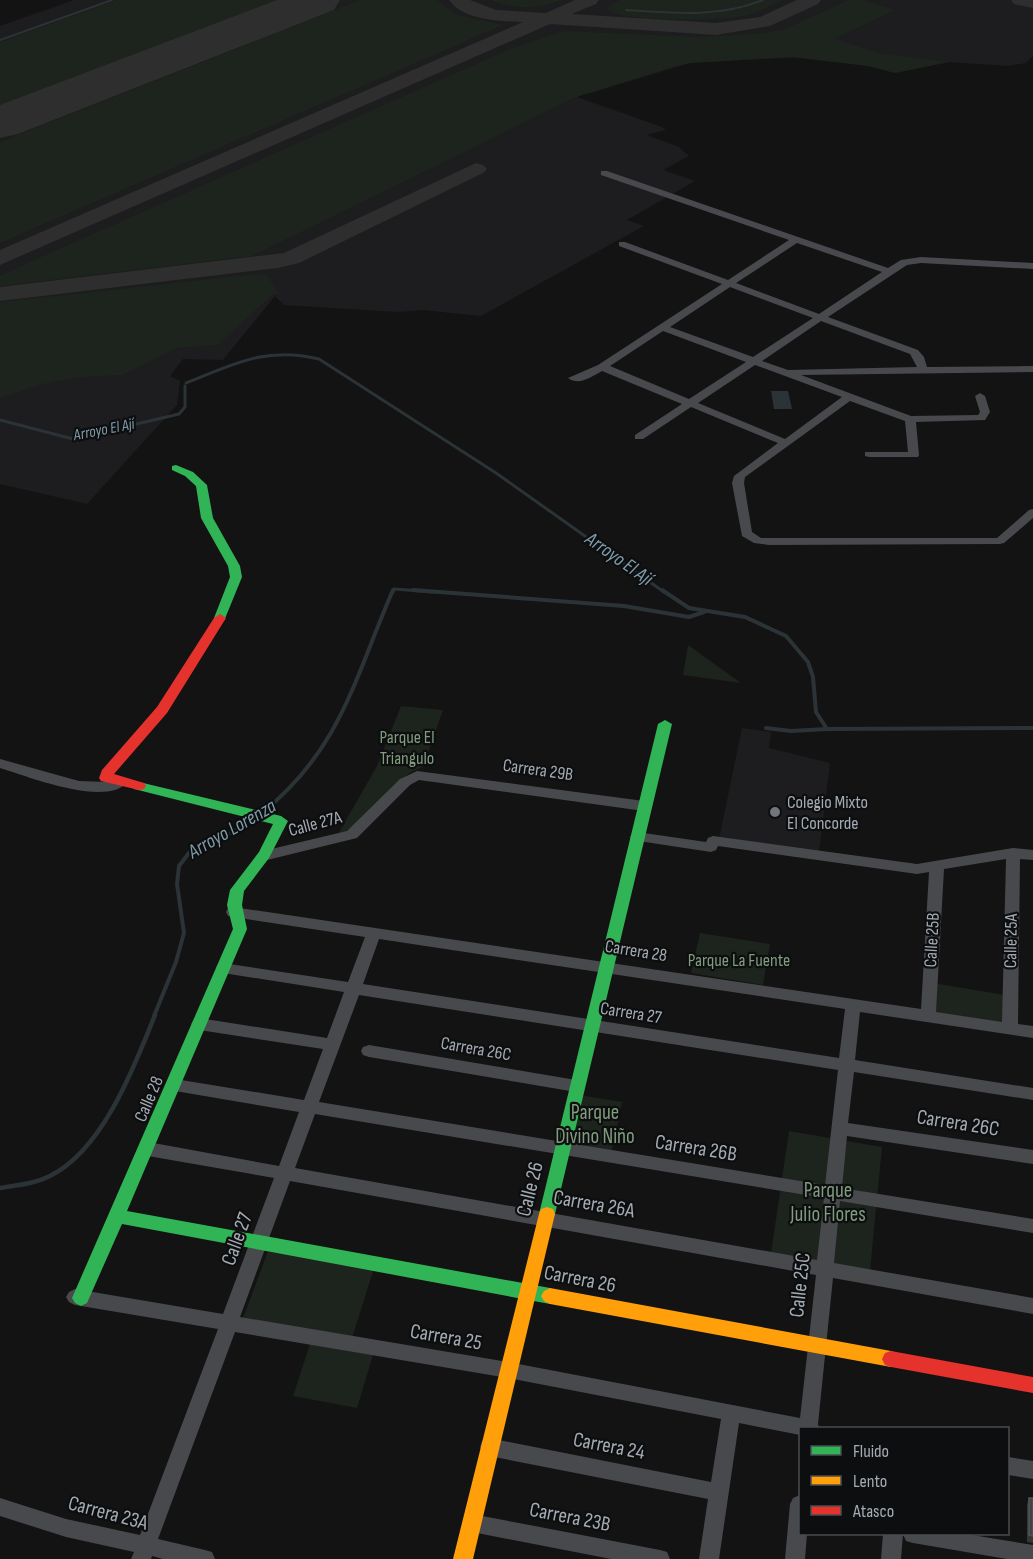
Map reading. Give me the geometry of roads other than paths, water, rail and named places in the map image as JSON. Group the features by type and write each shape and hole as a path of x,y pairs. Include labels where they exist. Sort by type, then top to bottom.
{"street":[{"path":"604,173 890,272"},
{"path":"726,282 664,328 602,367 581,378 572,377 792,239"},
{"path":"622,244 914,352 919,357 923,370"},
{"path":"639,437 752,360 904,262 921,260 1033,266"},
{"path":"664,328 910,419 981,418 985,412 980,396"},
{"path":"602,367 786,443"},
{"path":"785,372 1033,369"},
{"path":"850,396 738,479 746,534 758,541 1000,541 1033,512"},
{"path":"869,454 914,455 910,419"},
{"path":"121,782 106,778 107,773 162,710 224,613 237,577 234,566 207,518 201,485 189,474 176,468"},
{"name":"Calle 26","path":"463,1559 665,724"},
{"path":"0,763 96,788 113,787 121,782"},
{"name":"Carrera 29B","path":"426,774 644,806"},
{"name":"Calle 27A","path":"263,856 352,835 405,782 417,775 426,774"},
{"name":"Calle 28","path":"77,1298 118,1216 240,929 232,898 237,884 263,856 281,821 121,782"},
{"path":"637,837 916,869 1013,853 1033,855"},
{"name":"Calle 25A","path":"1010,1028 1013,853"},
{"name":"Calle 25B","path":"928,1016 936,865"},
{"name":"Carrera 28","path":"234,912 1033,1032"},
{"name":"Calle 27","path":"143,1553 374,933"},
{"name":"Carrera 27","path":"224,968 1033,1094"},
{"name":"Calle 25C","path":"809,1427 853,1004"},
{"path":"199,1024 333,1045"},
{"name":"Carrera 26C","path":"369,1051 576,1086"},
{"name":"Carrera 26B","path":"175,1085 1033,1226"},
{"name":"Carrera 26C","path":"840,1128 1033,1157"},
{"name":"Carrera 26A","path":"147,1149 825,1267 1033,1306"},
{"name":"Carrera 26","path":"118,1216 527,1290 816,1347 1033,1385"},
{"name":"Carrera 25","path":"77,1298 508,1370 804,1427"},
{"path":"709,1559 731,1413"},
{"name":"Carrera 24","path":"489,1447 719,1492"},
{"path":"1009,1466 1033,1470"},
{"name":"Carrera 23A","path":"0,1507 143,1553 205,1559"},
{"path":"795,1559 799,1522"},
{"name":"Carrera 23B","path":"472,1523 660,1559"},
{"path":"891,1559 893,1535"},
{"path":"925,1535 1033,1554"}],"waterway":[{"path":"0,40 112,0"},
{"path":"626,10 712,12 729,10 763,0"},
{"name":"Arroyo El Ají","path":"186,383 235,364 266,356 283,355 319,359 496,473 664,592"},
{"name":"Arroyo El Ají","path":"0,420 73,439 179,414 185,407 185,386"},
{"name":"Arroyo Lorenza","path":"393,592 394,589 433,592"},
{"name":"Arroyo Lorenza","path":"263,812 311,763 328,737 356,682 393,590"},
{"name":"Arroyo Lorenza","path":"413,590 624,606 689,617 704,612"},
{"name":"Arroyo El Ají","path":"662,590 689,608 745,617 786,636 808,662 813,677 816,712 827,729"},
{"path":"766,728 791,731 827,729"},
{"name":"Arroyo El Ají","path":"827,729 1033,728"},
{"name":"Arroyo Lorenza","path":"154,1016 176,962 184,933 177,884 179,866 192,849 231,833 254,818"},
{"name":"Arroyo Lorenza","path":"0,1188 44,1179 69,1164 86,1147 115,1105 155,1015"}],"place":[{"name":"Colegio Mixto El Concorde","path":"775,812"}],"park label":[{"name":"Parque El Triangulo","path":"407,747"},
{"name":"Parque La Fuente","path":"739,960"},
{"name":"Parque Divino Niño","path":"595,1124"},
{"name":"Parque Julio Flores","path":"828,1202"}]}
